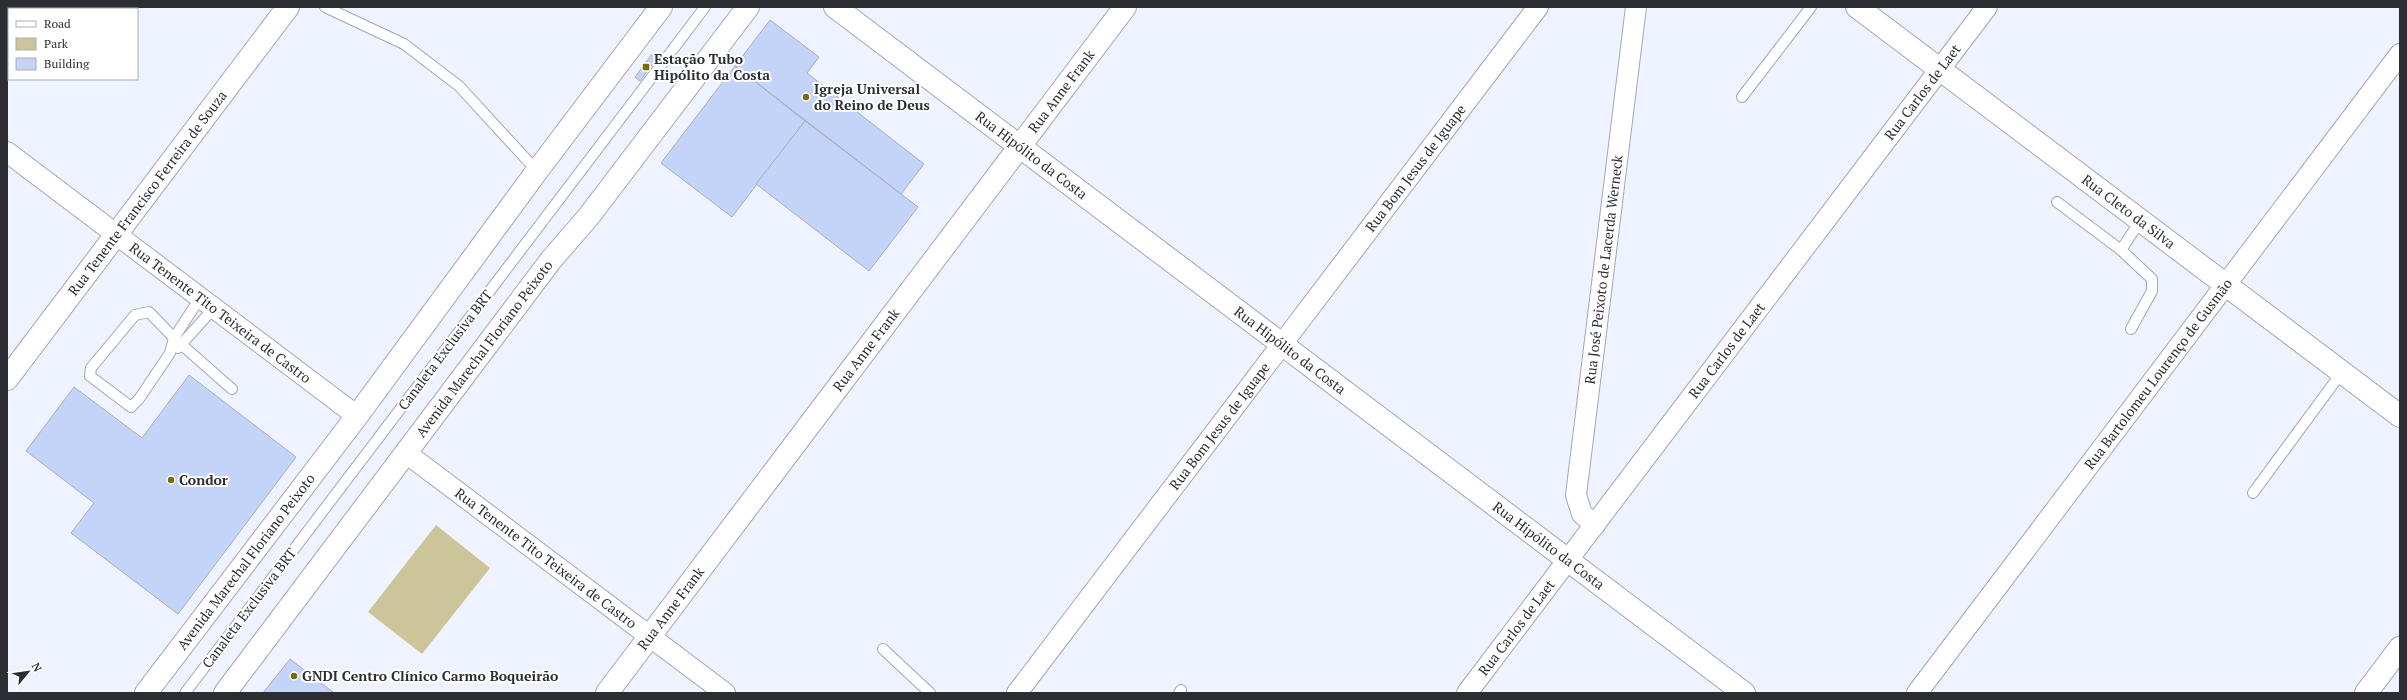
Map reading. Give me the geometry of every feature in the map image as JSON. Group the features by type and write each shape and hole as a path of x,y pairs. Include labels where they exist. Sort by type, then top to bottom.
{"street":[{"name":"Rua Tenente Francisco Ferreira de Souza","path":"7,379 288,7"},
{"name":"Avenida Marechal Floriano Peixoto","path":"146,693 357,416 537,171 661,7"},
{"name":"Avenida Marechal Floriano Peixoto","path":"225,693 551,260 589,216 748,7"},
{"name":"Rua Hipólito da Costa","path":"835,7 1744,693"},
{"name":"Rua Anne Frank","path":"607,693 1126,7"},
{"name":"Rua Bom Jesus de Iguape","path":"1017,693 1538,7"},
{"name":"Rua José Peixoto de Lacerda Werneck","path":"1595,525 1582,514 1576,495 1636,7"},
{"name":"Rua Cleto da Silva","path":"1857,7 2400,416"},
{"name":"Rua Carlos de Laet","path":"1467,693 1987,7"},
{"name":"Rua Bartolomeu Lourenço de Gusmão","path":"1917,693 2400,54"},
{"name":"Rua Tenente Tito Teixeira de Castro","path":"7,152 357,416"},
{"name":"Rua Tenente Tito Teixeira de Castro","path":"406,453 725,693"},
{"path":"2366,693 2400,648"}],"lane":[{"path":"325,7 404,44 459,86 537,171"},
{"name":"Canaleta Exclusiva BRT","path":"185,693 705,7"},
{"path":"1742,96 1811,7"},
{"path":"2057,202 2121,250 2152,280 2152,292 2131,329"},
{"path":"2121,250 2140,221"},
{"path":"207,303 174,338 170,353 138,399 130,407 90,376 92,368 135,315 149,312 174,338 184,344 232,389"},
{"path":"170,353 184,344 207,303"},
{"path":"2253,493 2342,372"},
{"path":"883,649 930,693"}],"green space":[{"path":"436,525 490,568 422,654 368,612"}],"building":[{"name":"Igreja Universal do Reino de Deus","path":"770,20 819,57 807,73 924,164 901,194 735,66"},
{"name":"Estação Tubo Hipólito da Costa","path":"652,54 657,58 640,81 635,77"},
{"path":"735,66 805,121 732,217 661,163"},
{"path":"805,121 918,207 869,271 756,184"},
{"name":"Condor","path":"189,375 296,457 178,614 71,533 94,503 26,451 74,387 142,438"},
{"name":"GNDI Centro Clínico Carmo Boqueirão","path":"290,659 334,693 263,693"}],"place":[{"name":"Estação Tubo Hipólito da Costa","path":"646,67"},
{"name":"Igreja Universal do Reino de Deus","path":"806,97"},
{"name":"Condor","path":"171,480"},
{"name":"GNDI Centro Clínico Carmo Boqueirão","path":"294,676"}]}
